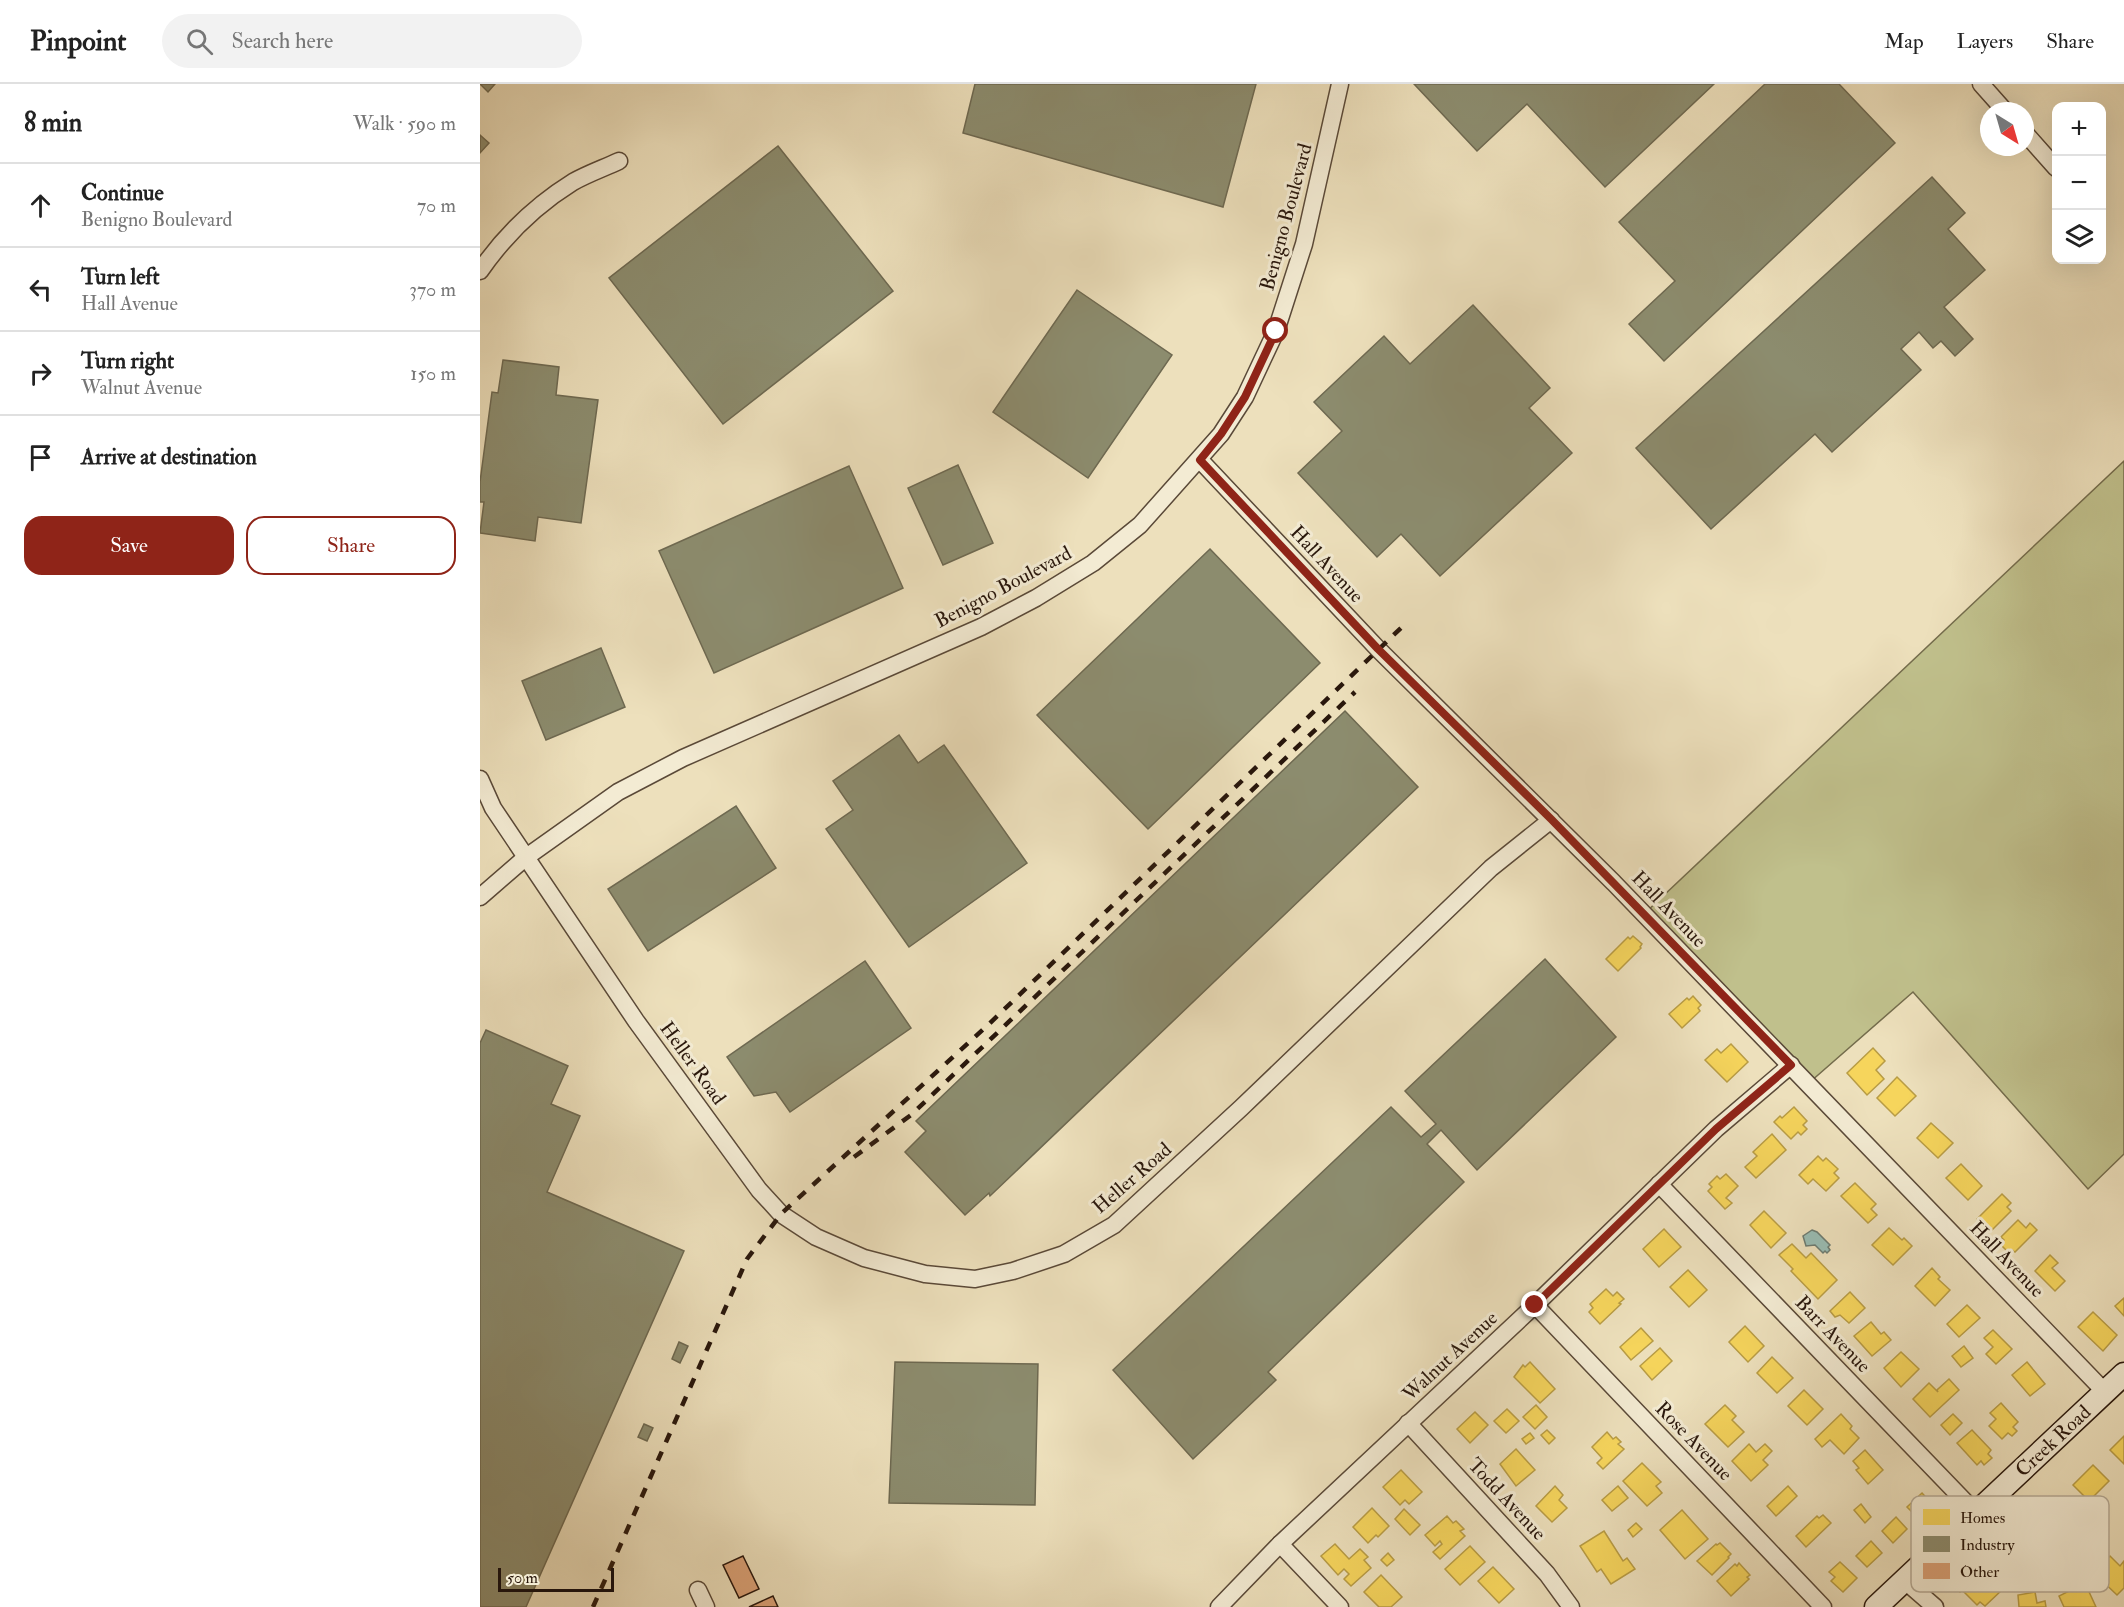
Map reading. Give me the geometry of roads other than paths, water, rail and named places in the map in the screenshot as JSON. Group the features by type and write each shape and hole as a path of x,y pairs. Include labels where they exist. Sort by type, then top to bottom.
{"main road":[{"name":"Creek Road","path":"1994,1496 2124,1374"},
{"name":"Creek Road","path":"1876,1607 1911,1573"}],"street":[{"name":"Benigno Boulevard","path":"480,897 525,858 618,792 673,763 981,627 1036,598 1092,563 1140,525 1221,434 1245,397 1276,331 1304,244 1340,84"},
{"path":"1981,84 1997,102"},
{"path":"2034,143 2052,163"},
{"path":"480,271 492,254 529,213 574,182 619,161"},
{"name":"Hall Avenue","path":"1200,460 1378,649 1551,819 2105,1392"},
{"name":"Heller Road","path":"480,779 493,808 525,858 644,1032 759,1190 781,1214 816,1237 864,1258 925,1274 975,1279 1011,1271 1064,1254 1114,1225 1241,1108 1491,868 1551,819"},
{"name":"Walnut Avenue","path":"1219,1607 1280,1544 1535,1305 1716,1129 1791,1065"},
{"name":"Barr Avenue","path":"1659,1184 1960,1496"},
{"name":"Rose Avenue","path":"1535,1305 1823,1607"},
{"name":"Todd Avenue","path":"1408,1423 1548,1574 1571,1607"},
{"path":"1280,1544 1340,1607"},
{"path":"1904,1580 1911,1586"},
{"path":"698,1590 706,1607"},
{"path":"1918,1592 1935,1607"}],"water":[{"path":"1812,1230 1830,1245 1827,1253 1825,1251 1823,1253 1815,1245 1806,1246 1803,1236"}],"railway":[{"path":"593,1607 747,1259 781,1214 989,1024 1404,625"},
{"path":"854,1157 911,1115 1355,692"}]}
